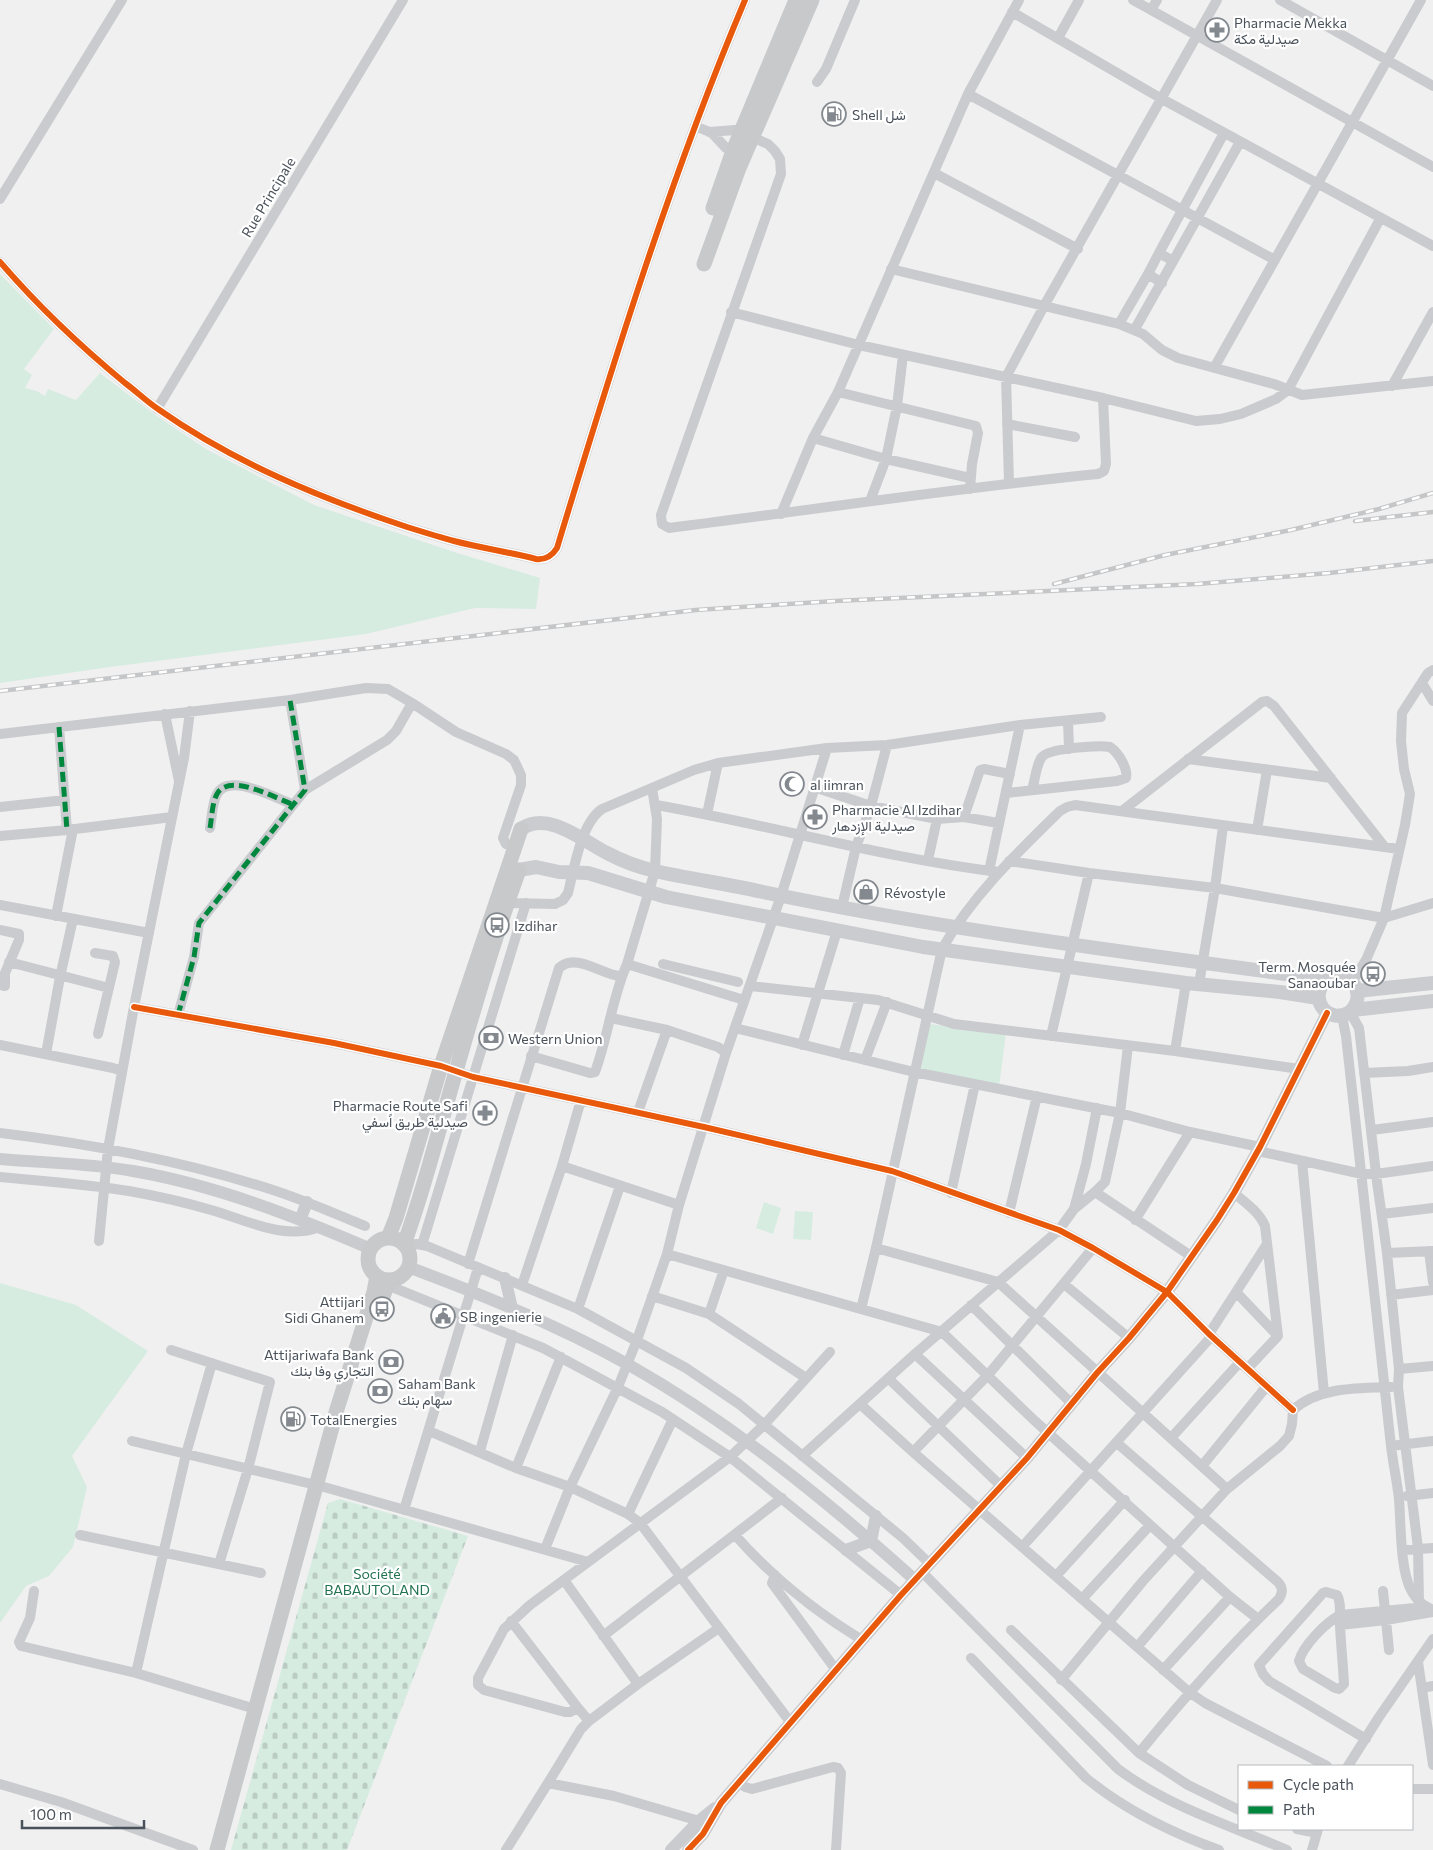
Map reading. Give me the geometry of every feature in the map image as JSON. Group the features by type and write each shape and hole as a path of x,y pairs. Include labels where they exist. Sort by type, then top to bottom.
{"main road":[{"path":"700,262 796,0"},
{"path":"747,134 812,0"},
{"path":"388,1238 396,1218 441,1066 514,847 521,829 533,824 551,825 569,831 618,859 655,871 954,927 1285,974 1324,982"},
{"path":"404,1244 420,1199 456,1071 507,903 519,870 536,868 595,874 648,893 942,949 1192,984 1280,992 1318,998"},
{"path":"1433,983 1355,986 1341,976 1329,978 1324,982 1319,989 1318,998 1327,1013 1348,1013 1433,1001"},
{"path":"1348,1013 1358,1001 1355,986"},
{"path":"388,1238 397,1239 404,1244 410,1258 408,1267 400,1276 384,1280 369,1263 371,1248 376,1242 388,1238"},
{"path":"217,1850 255,1709 320,1486 384,1280"},
{"path":"224,1850 320,1486"}],"street":[{"path":"0,200 122,0"},
{"name":"Rue Principale","path":"158,409 403,0"},
{"path":"0,262 57,323 92,355 158,409 240,459 358,510 454,541 536,559 548,557 557,548 610,379 695,126 745,0"},
{"path":"817,82 829,64 855,0"},
{"path":"781,514 813,438 838,392 859,345 968,94 1020,0"},
{"path":"1058,38 1079,0"},
{"path":"1133,0 1433,167"},
{"path":"1151,10 1156,0"},
{"path":"1009,483 1006,377 1044,306 1078,249 1217,0"},
{"path":"1280,0 1433,86"},
{"path":"1214,368 1421,0"},
{"path":"1012,12 1240,142 1433,246"},
{"path":"968,94 1275,260"},
{"path":"695,126 709,132 718,138 726,148 739,154"},
{"path":"709,132 732,130 747,134 768,144 776,151 780,159 781,174 731,312 660,520 662,524 669,528 781,514 870,501 970,483 1009,483 1098,474 1104,471 1106,464 1104,398"},
{"path":"1119,324 1224,133"},
{"path":"1135,329 1240,142"},
{"path":"934,173 1078,249"},
{"path":"731,312 859,345 1104,398 1185,420 1207,421 1241,414 1276,399 1288,390 1380,219"},
{"path":"1159,253 1174,261"},
{"path":"891,269 1119,324 1135,329 1170,355 1274,384 1296,393 1311,395 1433,381"},
{"path":"1148,274 1162,283"},
{"path":"1392,386 1433,312"},
{"path":"870,501 886,459 897,406 903,355"},
{"path":"838,392 976,426 978,433 970,483"},
{"path":"1007,424 1075,437"},
{"path":"813,438 970,483"},
{"path":"1355,986 1384,918 1410,794 1404,769 1401,741 1402,713 1428,673 1433,670"},
{"path":"1422,683 1433,701"},
{"path":"0,734 290,700 366,688 388,689 456,732 506,754 517,764 521,774 521,785 503,838 506,844 514,847"},
{"path":"290,700 305,790"},
{"path":"1122,811 1258,705 1267,701 1274,706 1384,846"},
{"path":"178,1015 194,957 196,932 199,923 305,790 386,740 396,731 412,703"},
{"path":"99,1241 108,1149 134,1007 186,747 190,711"},
{"path":"165,714 179,782"},
{"path":"507,903 559,903 566,897 583,838 590,822 598,812 707,765 827,748 887,745 1020,725 1101,718"},
{"path":"1068,721 1069,749"},
{"path":"994,871 998,823 1020,725"},
{"path":"56,916 70,830 65,800 59,727"},
{"path":"842,907 856,847 871,806 887,745"},
{"path":"1006,793 1122,780 1126,778 1126,773 1116,750 1110,747 1069,749 1043,755 1040,759 1032,790"},
{"path":"545,1549 570,1486 618,1388 637,1340 667,1254 679,1205 726,1053 781,896 827,748"},
{"path":"1188,759 1331,778"},
{"path":"707,814 718,763"},
{"path":"964,817 980,770 984,769 1010,774"},
{"path":"1257,830 1267,770"},
{"path":"210,828 217,795 222,788 232,784 241,784 292,804"},
{"path":"1075,805 1078,786"},
{"path":"814,787 871,806 937,819 964,817 998,823"},
{"path":"532,1056 590,1074 595,1072 611,1018 620,976 627,964 655,871 657,830 656,805 652,788"},
{"path":"0,807 65,800"},
{"path":"656,805 707,814 856,847 994,871"},
{"path":"861,1309 942,949 954,927 994,871 1009,861 1060,811 1075,805 1399,849"},
{"path":"0,836 70,830 172,817"},
{"path":"928,860 937,819"},
{"path":"1175,1051 1192,984 1203,962 1215,888 1222,826"},
{"path":"1009,861 1089,873 1215,888 1384,918 1433,903"},
{"path":"1051,1036 1089,873"},
{"path":"422,1245 526,904"},
{"path":"0,905 149,933"},
{"path":"46,1054 72,919"},
{"path":"0,930 19,934 19,940 5,975 5,986 0,985"},
{"path":"802,1045 837,930"},
{"path":"95,953 113,956 115,959 98,1034"},
{"path":"9,962 109,988"},
{"path":"468,1264 559,968 570,962 579,963 620,976"},
{"path":"627,964 744,1000"},
{"path":"663,964 738,982"},
{"path":"700,986 704,974"},
{"path":"750,986 887,1002 954,1024 1175,1051 1299,1069"},
{"path":"843,1055 860,998"},
{"path":"865,1060 887,1002"},
{"path":"134,1007 334,1043 441,1066 522,1088 638,1112 892,1171 1059,1230 1167,1292 1210,1335 1293,1410"},
{"path":"671,1850 704,1822 721,1803 922,1572 1027,1458 1167,1292 1234,1193 1259,1149 1327,1013"},
{"path":"1348,1013 1359,1028 1400,1369 1398,1387 1418,1548 1428,1608"},
{"path":"1348,1013 1346,1036 1407,1580 1428,1608"},
{"path":"611,1018 667,1030 718,1048 726,1053"},
{"path":"735,1028 914,1072 1120,1113 1302,1161 1362,1174 1376,1174 1433,1166"},
{"path":"638,1112 667,1030"},
{"path":"0,1045 122,1071"},
{"path":"802,1456 915,1354 1059,1230 1074,1209 1105,1182 1120,1113 1128,1046"},
{"path":"1364,1073 1408,1071 1433,1067"},
{"path":"951,1193 975,1084"},
{"path":"1009,1213 1037,1096"},
{"path":"522,1286 562,1166 580,1100"},
{"path":"1074,1209 1086,1164 1097,1108"},
{"path":"1372,1130 1433,1122"},
{"path":"1135,1220 1190,1132"},
{"path":"0,1133 108,1149 183,1165 269,1189 307,1202 365,1226"},
{"path":"0,1159 106,1167 155,1175 207,1188 263,1206 371,1248"},
{"path":"1302,1161 1324,1393"},
{"path":"562,1166 679,1205"},
{"path":"0,1177 105,1187 184,1203 286,1231 306,1231 318,1227"},
{"path":"578,1309 620,1186"},
{"path":"1095,1192 1191,1256"},
{"path":"1234,1193 1262,1218 1265,1226 1278,1336"},
{"path":"300,1220 307,1202"},
{"path":"1382,1214 1433,1208"},
{"path":"404,1244 422,1245 578,1309 637,1340 710,1383 739,1404 903,1538 922,1572"},
{"path":"1022,1547 1117,1444 1210,1335 1267,1244"},
{"path":"876,1248 998,1282 1227,1489"},
{"path":"912,1452 988,1375 1093,1248"},
{"path":"1387,1253 1431,1251 1433,1282"},
{"path":"667,1254 942,1332 1048,1433 1258,1619"},
{"path":"408,1267 512,1308 628,1364 688,1401 747,1441 816,1494 871,1541 922,1572 1118,1769 1141,1785 1184,1808 1287,1850"},
{"path":"404,1510 478,1268"},
{"path":"710,1314 724,1270"},
{"path":"505,1278 512,1308"},
{"path":"384,1280 464,1316 514,1335 560,1357 673,1419 730,1457 902,1595"},
{"path":"1064,1284 1129,1338"},
{"path":"1391,1295 1433,1290"},
{"path":"1236,1292 1278,1336"},
{"path":"652,1296 710,1314 806,1378"},
{"path":"971,1305 1072,1404"},
{"path":"480,1451 514,1335"},
{"path":"1171,1438 1244,1365 1278,1336"},
{"path":"171,1350 270,1382 248,1469 219,1564"},
{"path":"578,1708 565,1712 484,1690 478,1686 480,1672 504,1629 511,1621 564,1580 730,1457 764,1425 830,1352"},
{"path":"915,1354 1027,1458"},
{"path":"516,1468 560,1357"},
{"path":"136,1673 186,1454 212,1363"},
{"path":"1400,1369 1433,1366"},
{"path":"889,1378 1002,1486"},
{"path":"1202,1466 1266,1387"},
{"path":"1061,1680 1108,1622 1227,1489 1280,1446 1289,1436 1293,1410 1308,1399 1324,1393 1398,1387"},
{"path":"860,1404 912,1452 1189,1692 1205,1703 1325,1765"},
{"path":"628,1514 673,1419"},
{"path":"429,1431 480,1451 516,1468 570,1486 628,1514 640,1523 791,1723"},
{"path":"132,1441 320,1486 588,1562"},
{"path":"1391,1446 1433,1441"},
{"path":"1117,1444 1282,1586 1282,1595 1279,1599 1227,1649 1139,1753"},
{"path":"1398,1499 1411,1495 1433,1493"},
{"path":"603,1636 782,1498"},
{"path":"1056,1576 1125,1500"},
{"path":"871,1541 876,1516"},
{"path":"1082,1600 1150,1525"},
{"path":"80,1535 261,1573"},
{"path":"735,1535 775,1576 824,1616 862,1640"},
{"path":"846,1550 871,1541"},
{"path":"1403,1550 1433,1548"},
{"path":"1137,1647 1202,1571"},
{"path":"775,1576 772,1583 836,1670"},
{"path":"564,1580 638,1684"},
{"path":"34,1591 30,1618 19,1642 21,1646 136,1673 255,1709"},
{"path":"1383,1591 1389,1650"},
{"path":"1366,1738 1269,1681 1263,1674 1260,1665 1326,1592 1338,1596 1340,1620 1344,1684 1339,1689 1303,1668 1299,1661 1302,1651 1332,1619 1340,1620 1385,1615 1428,1608"},
{"path":"1163,1670 1230,1596"},
{"path":"511,1621 589,1721"},
{"path":"506,1850 581,1729 638,1684 719,1628"},
{"path":"1011,1630 1139,1753 1188,1785 1238,1810"},
{"path":"1349,1765 1433,1639"},
{"path":"971,1658 1086,1778 1102,1791 1143,1816 1219,1850"},
{"path":"1418,1662 1432,1744 1433,1765"},
{"path":"1422,1688 1433,1686"},
{"path":"739,1782 745,1787 752,1789 833,1766 838,1768 841,1773 836,1850"},
{"path":"548,1783 614,1796 704,1822"},
{"path":"0,1784 61,1802 193,1850"},
{"path":"1413,1789 1433,1789"},
{"path":"688,1850 699,1839 704,1822"},
{"path":"1312,1850 1317,1831"}],"green space":[{"path":"0,274 54,329 24,369 32,375 25,388 37,391 45,396 48,389 76,400 100,373 154,414 206,449 314,505 454,552 540,578 536,609 475,608 366,634 0,683"},
{"path":"929,1024 1006,1033 999,1087 915,1069"},
{"path":"764,1202 781,1208 773,1234 756,1228"},
{"path":"795,1211 813,1212 811,1240 793,1239"},
{"path":"0,1283 76,1305 148,1351 72,1456 87,1487 73,1547 49,1576 26,1586 0,1623"},
{"name":"Société BABAUTOLAND","path":"340,1499 468,1536 347,1850 231,1850 328,1503"}],"railway":[{"path":"1054,584 1165,555 1291,530 1379,509 1433,493"},
{"path":"1355,521 1433,512"},
{"path":"0,691 696,610 835,601 1197,584 1329,573 1433,561"}],"marked path":[{"path":"178,1015 194,957 199,923 305,790 290,700"},
{"path":"59,727 67,830"},
{"path":"210,828 215,798 223,788 231,785 253,788 292,804"}],"cycle path":[{"path":"0,262 44,310 108,369 154,406 216,446 278,477 374,516 443,538 536,559 545,558 551,555 557,548 599,409 667,203 745,0"},
{"path":"134,1007 334,1043 441,1066 473,1077 704,1127 892,1171 1059,1230 1167,1292 1209,1334 1293,1410"},
{"path":"688,1850 703,1834 721,1803 901,1595 1027,1458 1167,1292 1234,1193 1260,1147 1327,1013"}],"place":[{"name":"Pharmacie Mekka صيدلية مكة","path":"1217,30"},
{"name":"Shell شل","path":"834,114"},
{"name":"al iimran","path":"792,784"},
{"name":"Pharmacie Al Izdihar صيدلية الإزدهار","path":"815,817"},
{"name":"Révostyle","path":"866,892"},
{"name":"Izdihar","path":"497,925"},
{"name":"Term. Mosquée Sanaoubar","path":"1373,974"},
{"name":"Western Union","path":"491,1038"},
{"name":"Pharmacie Route Safi صيدلية طريق اًسفي","path":"485,1113"},
{"name":"Attijari Sidi Ghanem","path":"382,1309"},
{"name":"SB ingenierie","path":"443,1316"},
{"name":"Attijariwafa Bank التجاري وفا بنك","path":"391,1362"},
{"name":"Saham Bank سهام بنك","path":"380,1391"},
{"name":"TotalEnergies","path":"293,1419"}]}
